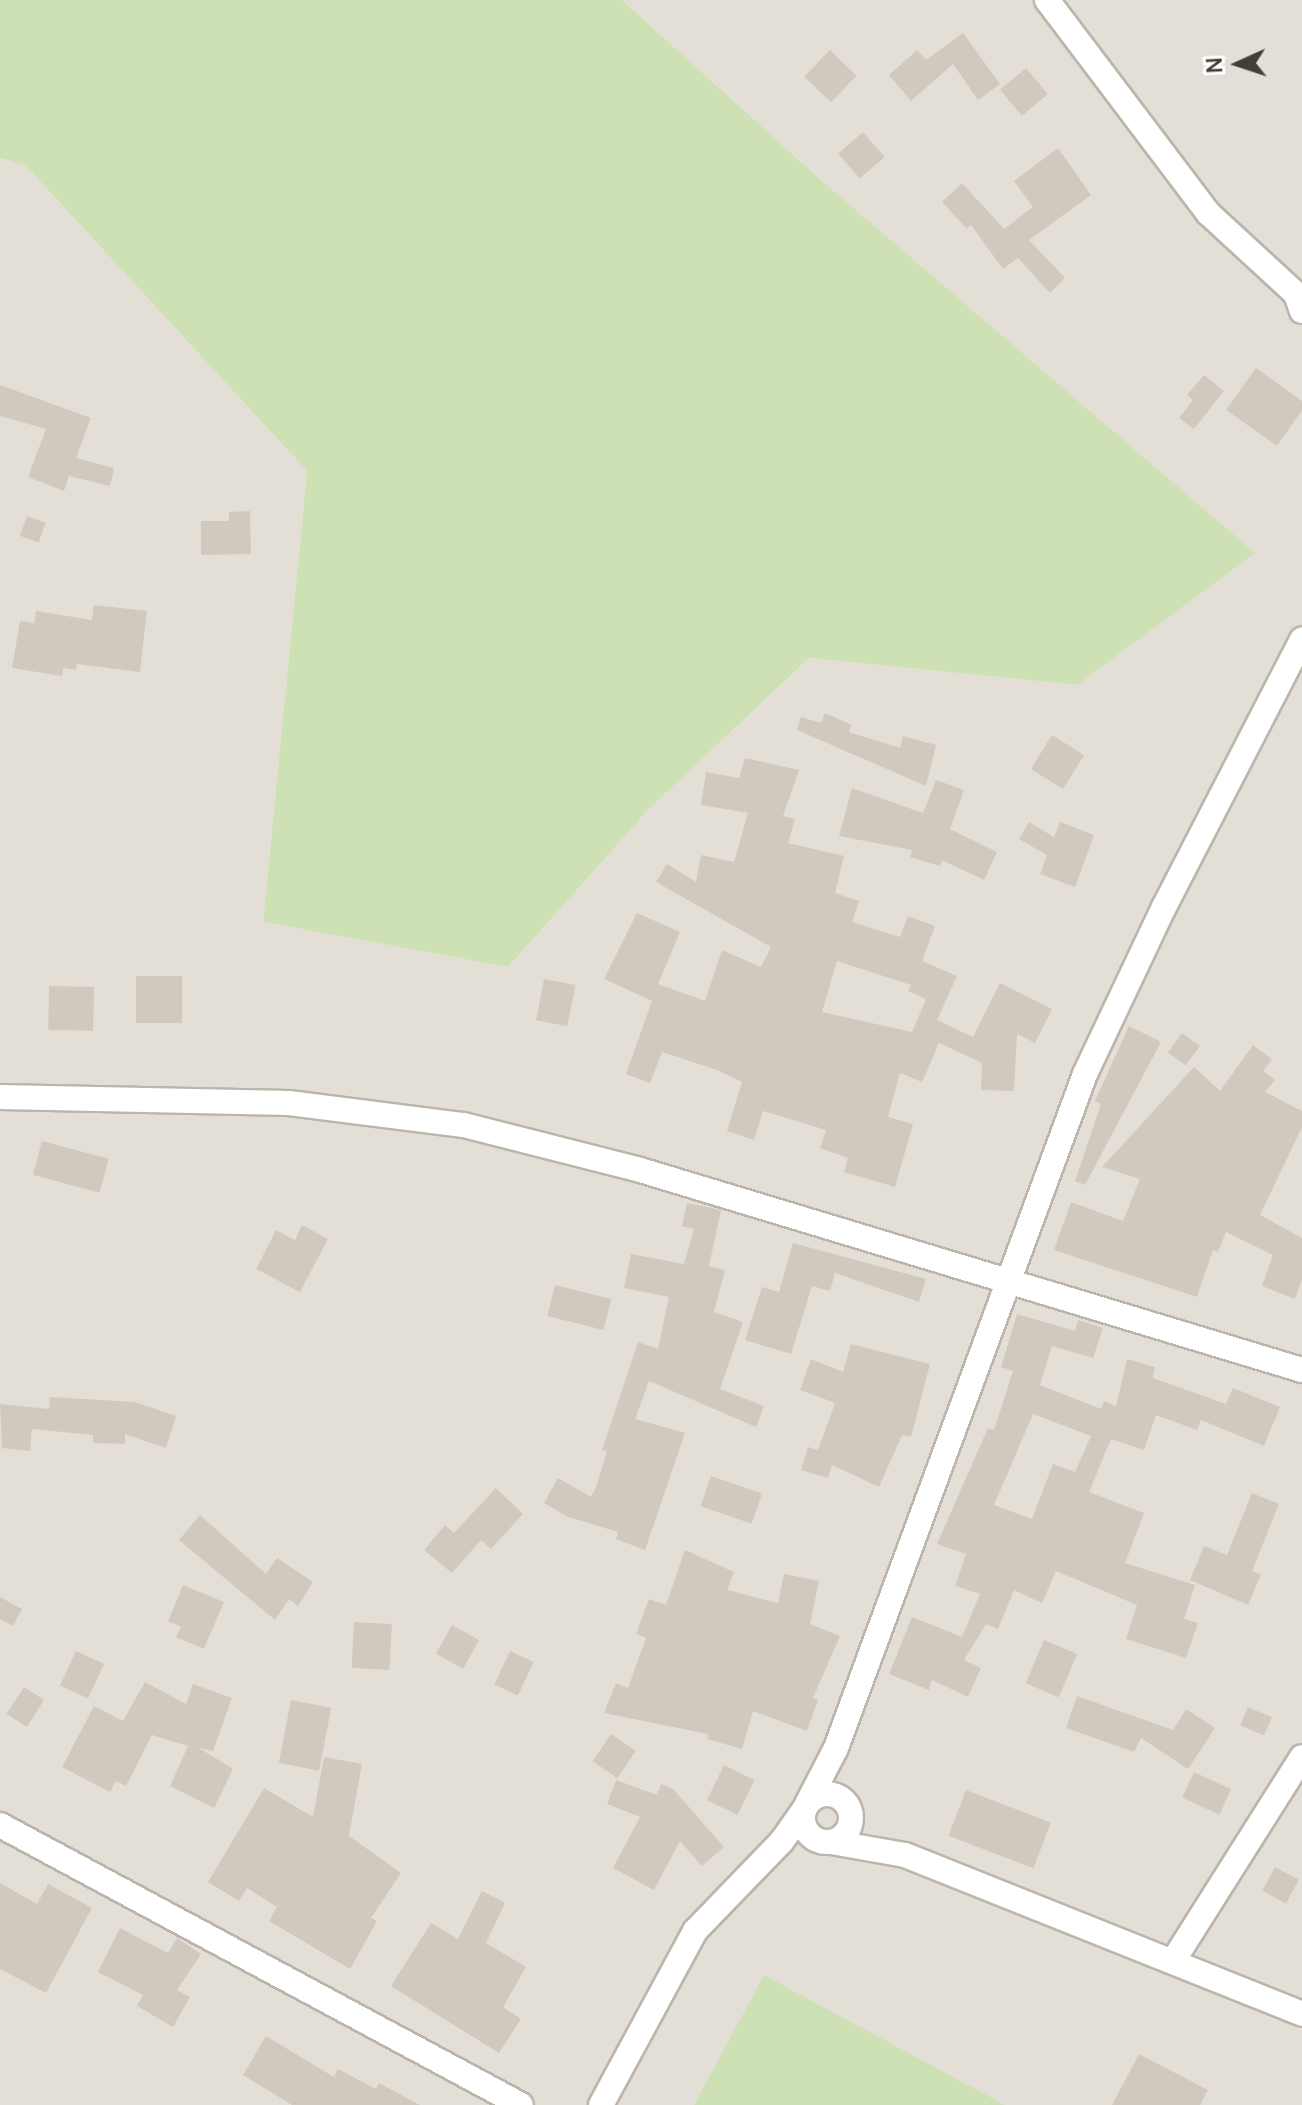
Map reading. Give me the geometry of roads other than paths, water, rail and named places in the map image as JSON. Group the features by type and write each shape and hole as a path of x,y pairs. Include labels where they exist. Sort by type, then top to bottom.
{"street":[{"path":"1047,0 1208,213 1296,294 1302,311"},
{"path":"601,2105 695,1931 748,1876 805,1807 844,1725 1085,1074 1164,907 1302,640"},
{"path":"0,1097 289,1103 464,1125 637,1169 1302,1370"},
{"path":"748,1876 802,1847 828,1842 848,1830 850,1810 842,1777 844,1725"},
{"path":"1173,1961 1302,1757"},
{"path":"805,1807 830,1793 905,1855"},
{"path":"805,1807 806,1832 828,1842 905,1855 1302,2014"},
{"path":"0,1825 521,2105"}]}
